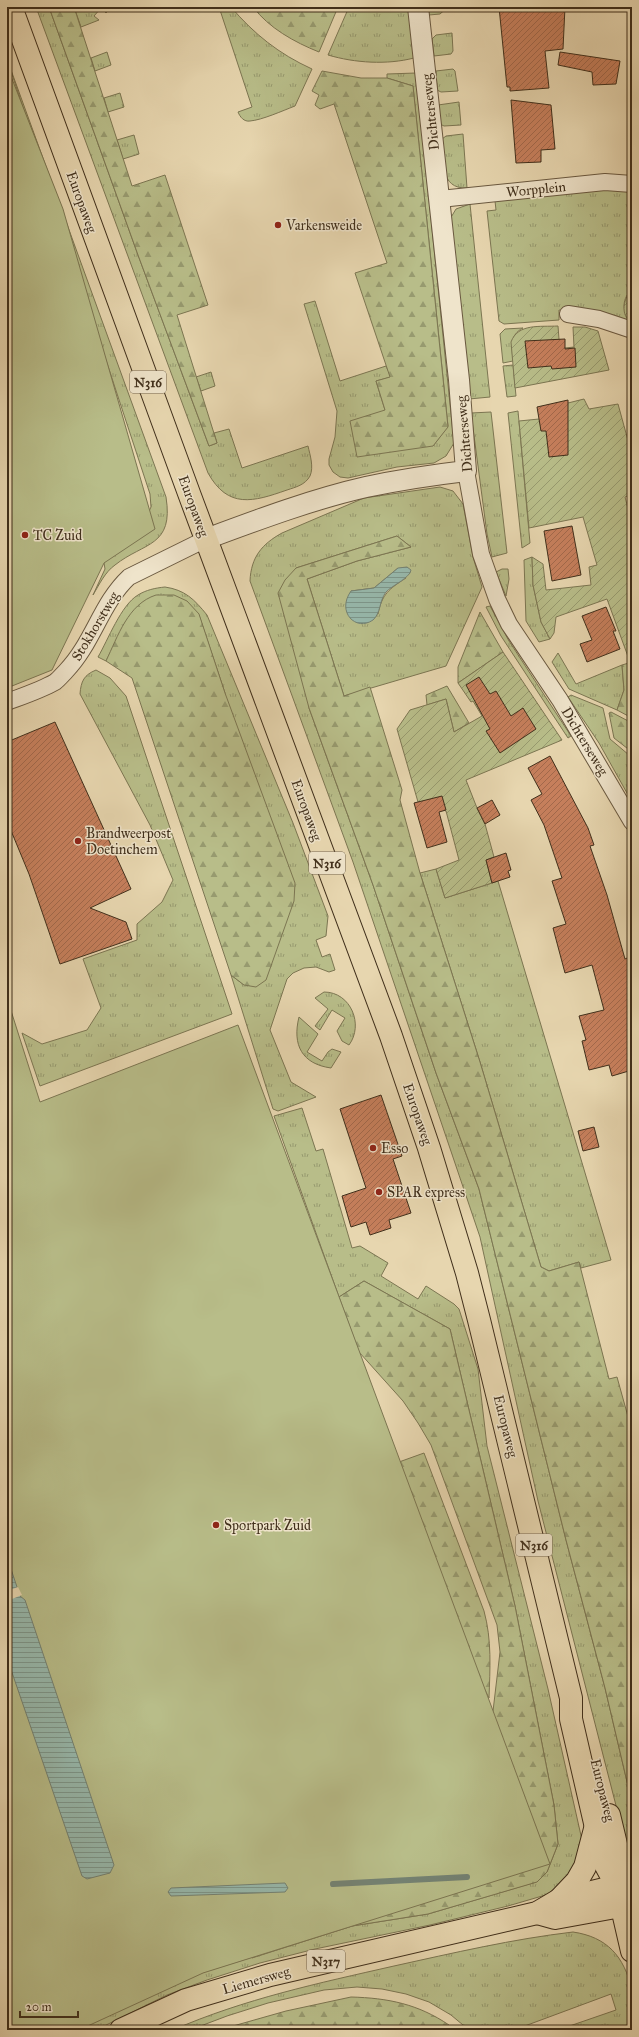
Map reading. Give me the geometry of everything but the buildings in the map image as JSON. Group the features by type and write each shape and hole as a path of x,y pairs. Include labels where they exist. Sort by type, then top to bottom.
{"main road":[{"name":"Europaweg","path":"11,7 206,539 391,1036 429,1148 470,1285 571,1698 571,1719 597,1824 604,1862 619,1896 632,1950"},
{"name":"Europaweg","path":"571,1698 584,1715 619,1857 619,1896"},
{"path":"559,1900 577,1881 585,1867 597,1824"},
{"name":"Liemersweg","path":"121,2030 186,2000 270,1975 537,1913 559,1900 619,1896"},
{"name":"Liemersweg","path":"537,1913 555,1918 619,1896"}],"street":[{"name":"Dichterseweg","path":"418,7 460,387 466,471 481,554 497,599 509,624 560,700 632,822"},
{"name":"Worpplein","path":"440,199 605,182 632,184"},
{"path":"568,314 599,319 632,330"},
{"path":"206,539 365,487 419,477 466,471"},
{"name":"Stokhorstweg","path":"7,702 56,681 60,677 85,648 108,603 120,585 129,577 206,539"}],"green space":[{"path":"36,7 49,7 138,255 209,446 217,443 214,433 229,429 242,468 308,446 312,469 306,482 294,488 275,494 242,500 224,493 216,485 208,473"},
{"path":"49,7 74,7 132,186 165,175 208,305 177,315 217,443 209,446 138,255"},
{"path":"74,7 112,7 106,13 101,8 94,16 99,20 81,27"},
{"path":"219,7 231,7 258,35 289,57 312,69 295,106 260,119 246,121 241,117 238,112 252,107"},
{"path":"253,7 338,7 319,52 300,44 274,28 259,15"},
{"path":"349,7 410,7 414,58 393,62 371,62 349,60 328,55"},
{"path":"428,7 448,7 440,14 429,15"},
{"path":"452,33 453,51 451,54 434,56 432,39 436,35"},
{"path":"107,52 111,65 95,71 91,58"},
{"path":"7,59 166,497 167,513 165,525 161,534 146,547 111,568 102,579 93,595 105,569 104,563 144,522 151,507 150,494"},
{"path":"7,66 63,209 155,529 104,563 52,670 7,688"},
{"path":"453,69 455,71 458,91 441,92 437,90 436,71"},
{"path":"322,71 361,78 387,78 413,86 448,427 433,446 357,457 350,421 385,410 376,381 390,377 355,273 387,263 334,104 320,109 315,105 319,95 312,91"},
{"path":"416,73 454,443 446,456 434,463 397,467 348,478 340,477 333,472 329,465 329,459 335,437 337,411 304,304 315,301 340,381 386,366 391,377 376,381 385,410 433,446 448,426 413,86 387,78 387,74"},
{"path":"120,93 124,107 108,112 104,98"},
{"path":"459,102 461,125 444,126 440,124 438,105"},
{"path":"463,134 467,188 458,187 452,184 447,178 443,164 442,139 446,136"},
{"path":"134,135 139,154 123,159 117,140"},
{"path":"598,189 632,192 632,289 626,297 624,304 625,312 629,321 559,310 559,320 504,324 499,321 487,211 496,210 495,201"},
{"path":"470,204 490,397 469,399 450,219 456,209"},
{"path":"632,289 632,322 625,315 624,306 629,292"},
{"path":"558,326 559,339 565,348 574,347 573,327 585,327 598,331 609,370 515,388 511,342 514,336 530,327"},
{"path":"523,328 515,334 513,338 513,361 503,363 500,334 505,329"},
{"path":"513,365 516,396 507,397 503,366"},
{"path":"211,372 215,386 201,391 196,377"},
{"path":"584,399 589,409 618,404 632,455 632,494 625,497 632,524 632,662 630,662 607,599 556,617 554,633 550,639 541,622 533,585 532,557 543,564 546,590 591,585 589,567 597,565 583,517 529,528 519,421 539,419 568,403"},
{"path":"518,411 530,543 522,548 508,413"},
{"path":"491,412 507,553 492,557 487,534 471,413"},
{"path":"440,487 453,491 463,504 473,557 482,587 446,666 344,696 307,579 357,561 411,547 397,536 296,568 309,708 373,885 436,1073 479,1189 566,1540 605,1688 632,1803 632,1868 538,1501 480,1237 353,862 250,581 255,558 263,547 275,537 364,498","holes":["398,568 406,578 395,585 387,593 382,601 378,614 351,591 374,588"]},
{"path":"397,536 411,547 357,561 307,579 344,696 370,687 402,790 400,800 420,873 480,1062 541,1267 549,1271 579,1262 609,1379 617,1377 632,1431 632,1803 605,1688 566,1540 479,1189 436,1073 373,885 309,708 278,593 285,580 296,568"},
{"path":"532,557 533,585 541,622 550,639 539,642 526,621 524,560"},
{"path":"502,569 508,569 509,579 506,596 496,572"},
{"path":"165,587 178,590 189,596 207,615 293,823 328,916 326,936 316,940 322,957 330,954 335,970 329,972 316,967 304,968 293,973 287,979 270,1030 291,1082 316,1097 278,1111 273,1109 231,975 244,985 225,693 199,615 126,621 106,661 98,657 115,623 132,600 144,592"},
{"path":"156,595 174,595 187,601 199,614 225,693 295,883 294,901 266,980 256,987 244,985 231,975 132,678 106,661 131,613 146,599"},
{"path":"490,606 509,641 571,736 568,738 501,636 486,607"},
{"path":"480,612 503,652 458,683 458,667"},
{"path":"503,652 562,740 466,780 485,824 494,857 486,860 492,883 445,898 436,869 459,860 446,811 418,802 397,729 410,710 446,699 454,732 482,716 473,701 471,702 458,683"},
{"path":"558,653 576,684 622,665 624,690 617,710 569,689 552,662"},
{"path":"632,662 632,718 617,710 624,690 622,665"},
{"path":"96,670 110,678 126,696 232,1014 40,1086 22,1033 42,1044 87,1030 101,1008 83,959 137,940 137,924 162,902 173,880 150,825 80,694 81,685 86,676"},
{"path":"447,686 469,723 454,732 446,699 427,705 426,695"},
{"path":"571,695 603,708 610,739 629,755 632,770 632,802 599,743 568,697"},
{"path":"611,712 632,723 632,752 614,738 609,713"},
{"path":"436,869 445,898 498,881 611,1260 581,1268 579,1262 549,1271 541,1267 480,1062 420,873"},
{"path":"324,992 333,993 341,997 348,1003 352,1011 355,1019 355,1028 349,1045 342,1041 337,1031 345,1018 332,1010 320,1030 315,1026 328,1009 315,998"},
{"name":"Sportpark Zuid","path":"7,998 40,1102 238,1025 550,1864 203,1973 79,2030 7,2030"},
{"path":"299,1017 318,1034 307,1052 322,1061 332,1049 341,1052 331,1068 321,1066 313,1062 302,1052 298,1044 297,1036"},
{"path":"302,1108 316,1151 323,1149 352,1248 360,1246 388,1263 381,1276 418,1299 426,1286 454,1304 459,1309 478,1369 487,1446 548,1689 582,1840 576,1872 549,1894 508,1906 430,1925 315,1949 260,1963 207,1980 167,1995 96,2030 27,2030 60,2017 352,1926 428,1914 536,1882 547,1872 558,1844 554,1805 515,1606 450,1329 364,1281 339,1297 274,1116"},
{"path":"364,1281 450,1329 515,1606 554,1805 558,1844 547,1872 537,1882 428,1914 352,1926 252,1958 491,1728 500,1652 497,1625 431,1445 403,1401 359,1352 339,1297"},
{"path":"424,1453 487,1622 490,1665 489,1698 374,1471"},
{"path":"573,1932 595,1938 612,1950 619,1958 629,1978 632,1990 632,2030 558,2030 616,2010 611,1994 514,2030 469,2030 451,2015 429,2002 406,1994 382,1989 357,1987 324,1990 268,2003 190,2030 173,2030 227,2009 310,1986 483,1947 528,1938"},
{"path":"351,1997 378,1999 414,2007 449,2025 448,2030 219,2030 286,2011"}],"water":[{"path":"407,567 411,570 410,573 386,592 376,617 373,620 367,623 360,623 355,622 350,618 347,613 346,606 347,599 351,591 374,588 398,568"},
{"path":"7,1557 20,1596 25,1600 114,1865 110,1873 87,1879 82,1876 7,1658"},
{"path":"285,1883 288,1888 285,1892 171,1896 168,1892 171,1888"}],"pier":[{"path":"18,1587 22,1595 7,1601 7,1591"}],"waterway":[{"path":"333,1884 467,1877"}],"place":[{"name":"Varkensweide","path":"278,225"},
{"name":"TC Zuid","path":"25,535"},
{"name":"Brandweerpost Doetinchem","path":"78,841"},
{"name":"Esso","path":"373,1148"},
{"name":"SPAR express","path":"379,1192"},
{"name":"Sportpark Zuid","path":"216,1525"}]}
